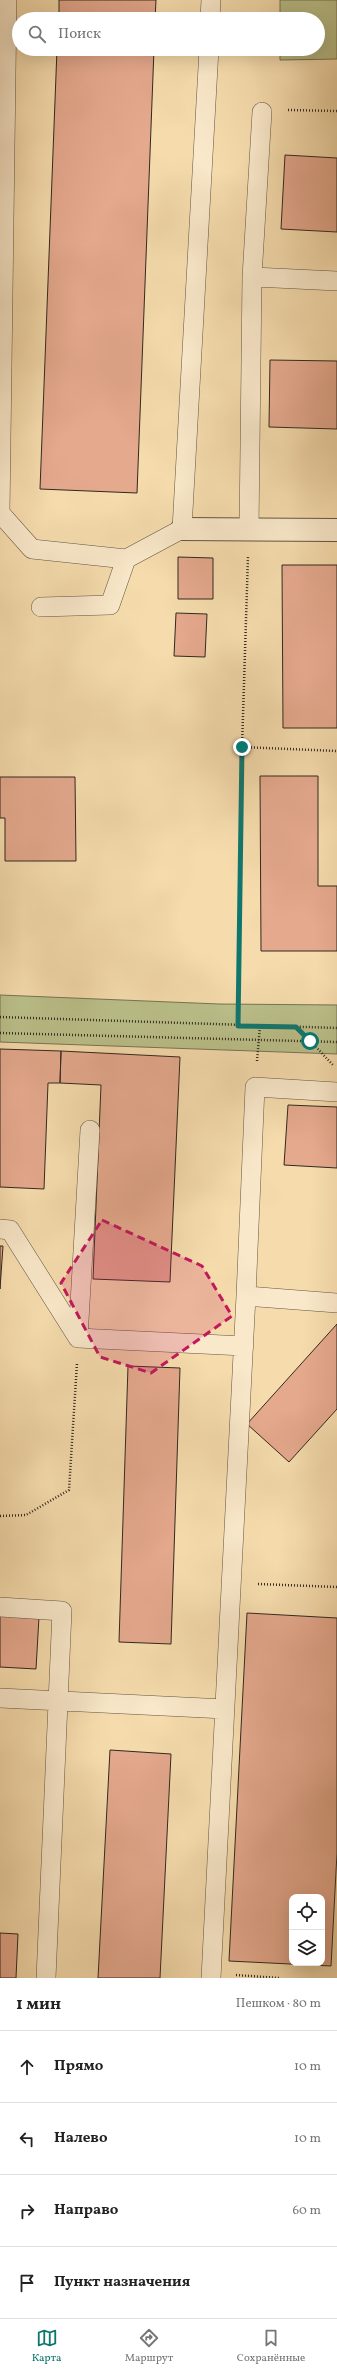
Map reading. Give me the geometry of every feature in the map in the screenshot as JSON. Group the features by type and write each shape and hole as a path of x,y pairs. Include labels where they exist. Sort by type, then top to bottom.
{"street":[{"path":"182,529 337,530"}],"lane":[{"path":"7,0 0,513 32,550 126,559 182,529 209,56"},
{"path":"210,12 211,0"},
{"path":"249,530 252,277 262,112"},
{"path":"252,277 337,281"},
{"path":"41,607 110,605 126,559"},
{"path":"211,1976 244,1346 255,1087 337,1092"},
{"path":"78,1338 90,1130"},
{"path":"0,1229 10,1230 78,1338"},
{"path":"246,1296 337,1303"},
{"path":"78,1338 244,1346"},
{"path":"0,1608 62,1611 46,1978"},
{"path":"0,1698 225,1709"}],"path":[{"path":"262,112 295,110 337,111"},
{"path":"238,1026 242,747 249,530"},
{"path":"242,747 337,751"},
{"path":"0,1017 238,1026 337,1028"},
{"path":"255,1087 260,1026"},
{"path":"296,1027 337,1070"},
{"path":"0,1033 259,1038 337,1042"},
{"path":"0,1516 26,1515 69,1490 78,1338"},
{"path":"231,1583 337,1587"},
{"path":"211,1976 279,1978"}],"highlighted area":[{"path":"102,1220 202,1266 232,1316 151,1373 100,1357 61,1283"}],"green space":[{"path":"280,0 337,0 337,59 280,60 280,56 325,56 325,12 280,12"},
{"path":"0,995 219,1004 337,1005 337,1054 0,1042"}],"building":[{"path":"59,0 156,0 155,12 59,12"},
{"path":"57,56 154,56 137,493 40,489"},
{"path":"285,155 337,158 337,232 281,229"},
{"path":"270,360 337,361 337,429 269,427"},
{"path":"178,557 213,558 213,599 178,599"},
{"path":"282,565 337,565 337,728 283,728"},
{"path":"176,613 207,614 205,657 174,656"},
{"path":"260,776 318,776 318,886 337,886 337,951 261,951"},
{"path":"0,777 75,777 76,861 5,861 5,818 0,818"},
{"path":"0,1049 61,1051 60,1083 48,1083 44,1189 0,1187"},
{"path":"61,1051 180,1057 170,1282 93,1279 101,1085 60,1083"},
{"path":"288,1105 337,1107 337,1168 284,1165"},
{"path":"0,1246 3,1246 0,1289"},
{"path":"337,1324 337,1409 289,1462 247,1424"},
{"path":"128,1366 180,1368 171,1644 119,1642"},
{"path":"247,1613 337,1618 337,1853 331,1966 325,1966 325,1894 289,1894 289,1964 229,1961"},
{"path":"0,1615 39,1617 36,1669 0,1667"},
{"path":"110,1750 171,1754 160,1978 98,1978"},
{"path":"0,1933 18,1934 16,1978 0,1978"}],"route":[{"path":"242,747 238,1026 296,1027 310,1041"}]}
